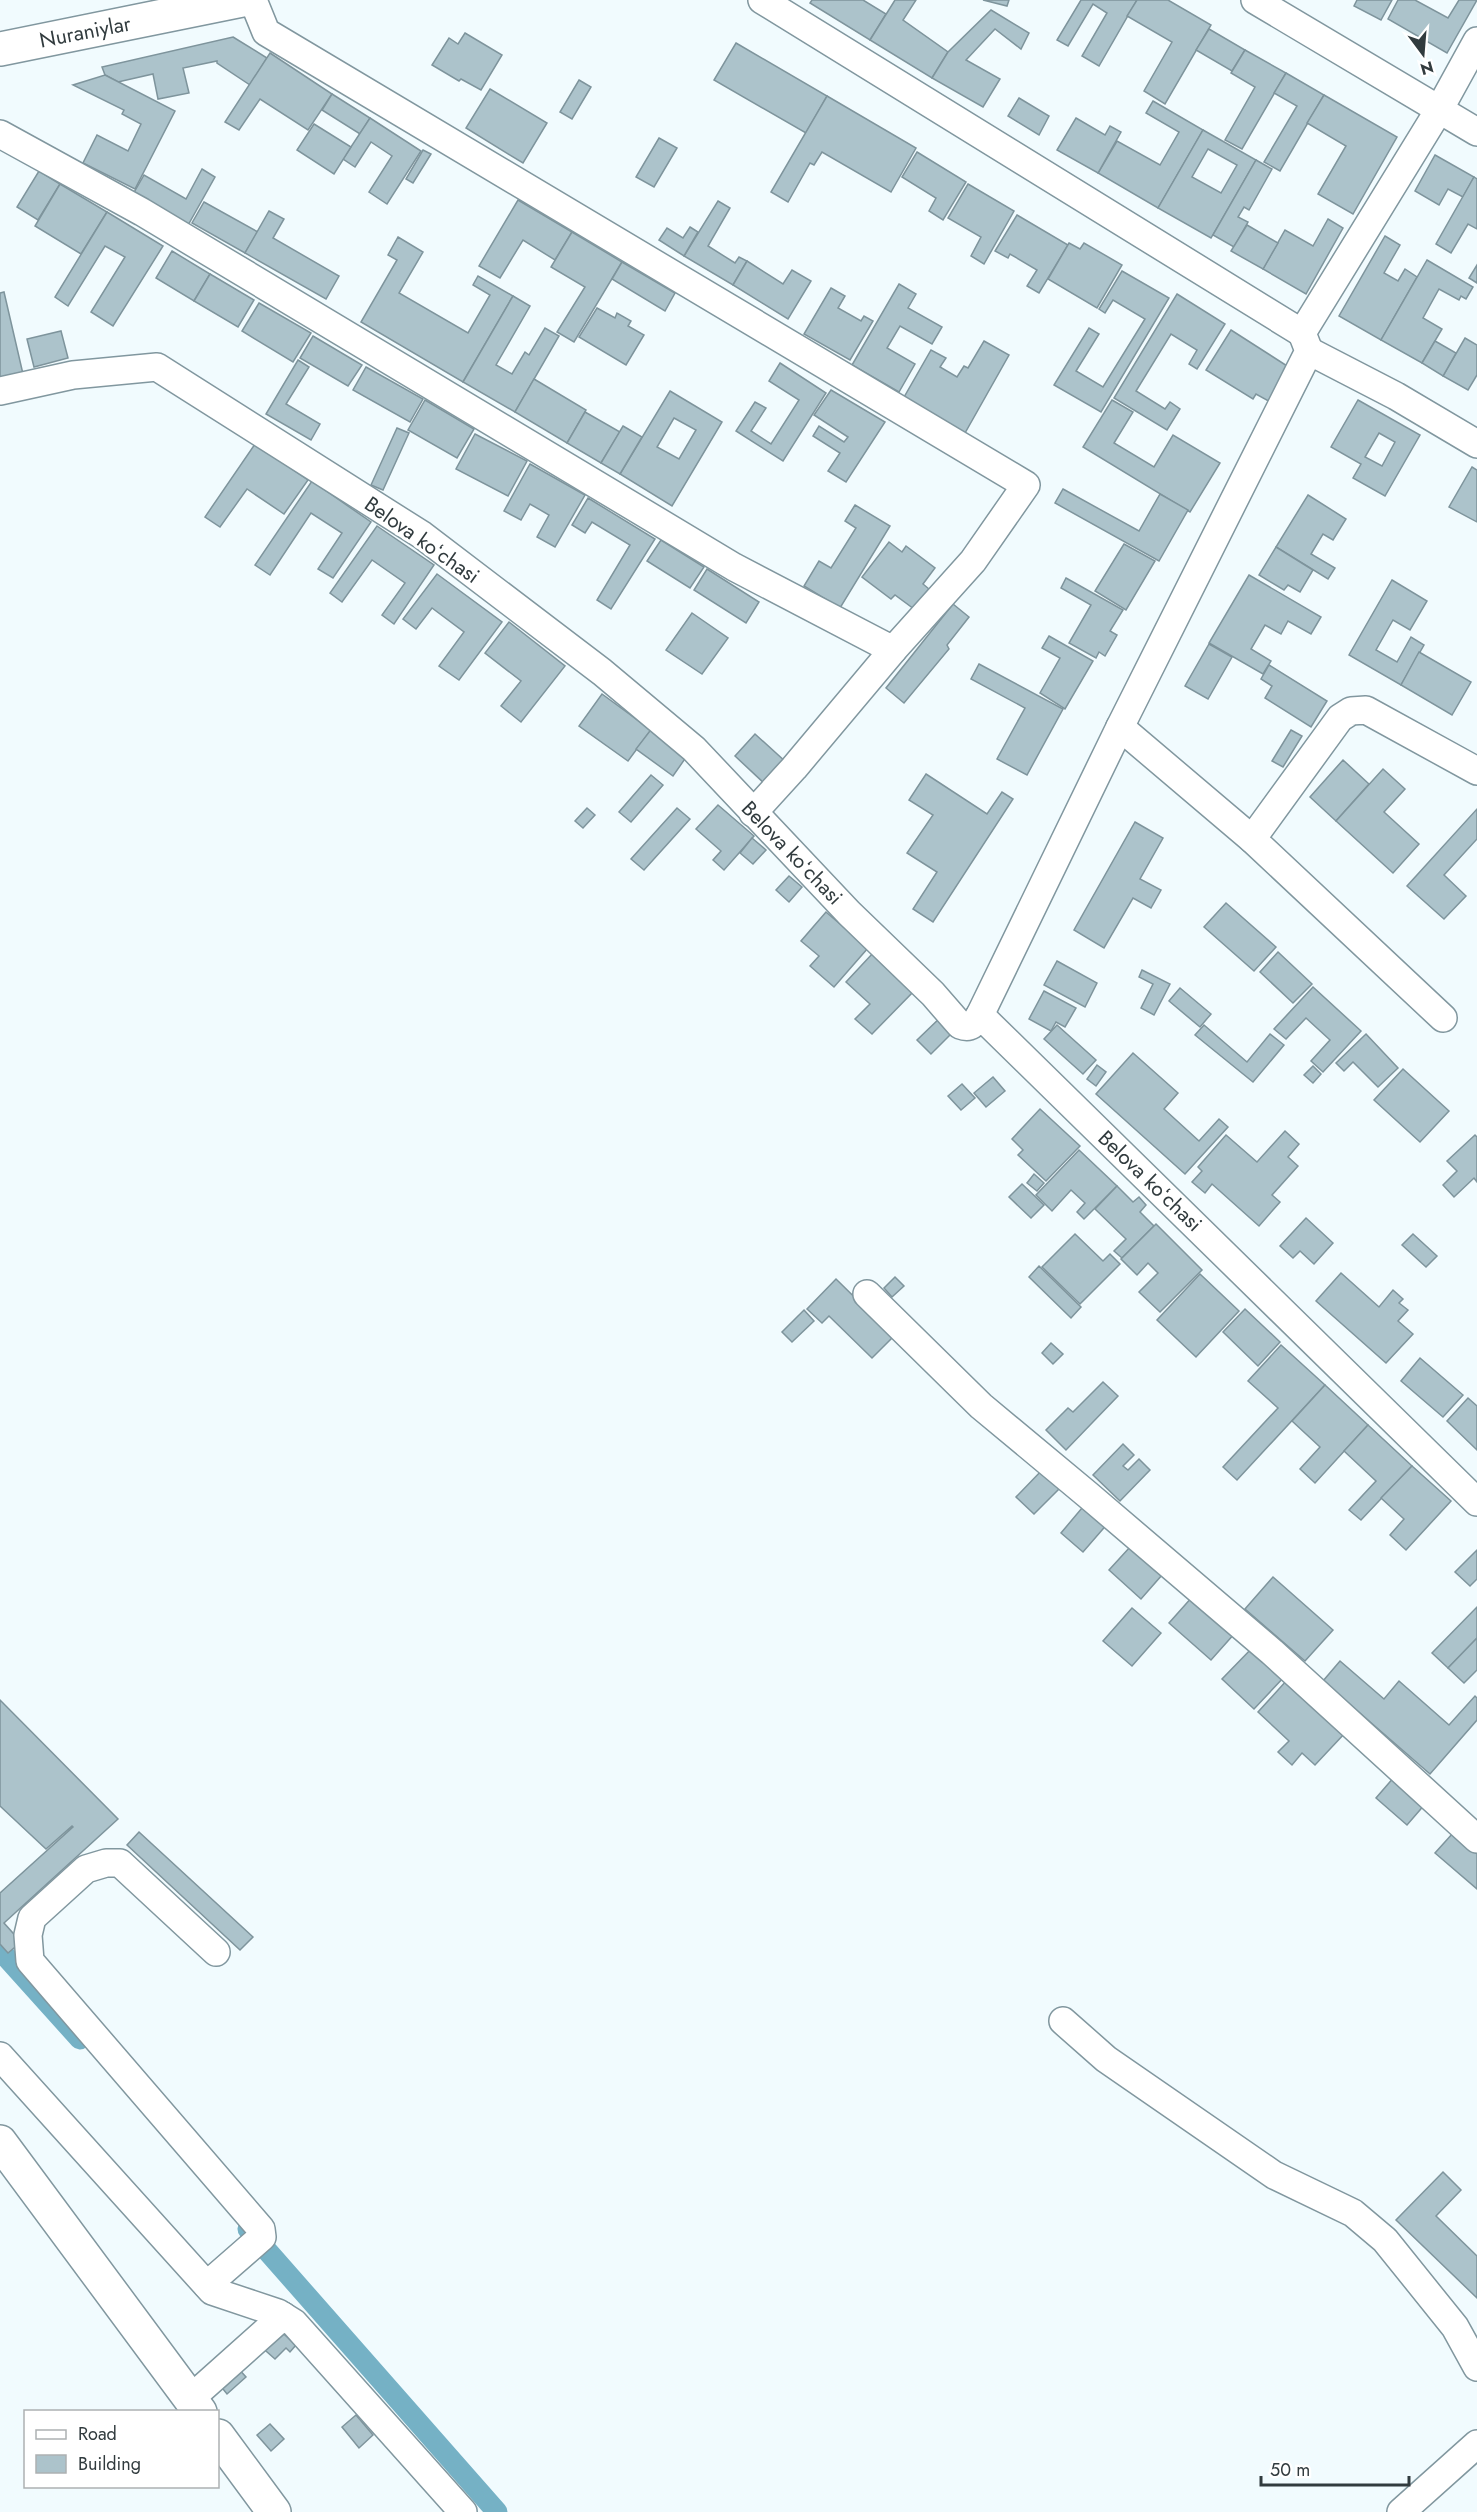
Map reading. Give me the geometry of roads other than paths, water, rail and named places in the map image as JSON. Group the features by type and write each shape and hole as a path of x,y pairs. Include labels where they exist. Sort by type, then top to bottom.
{"main road":[{"name":"Nuraniylar","path":"2,46 242,0"},
{"path":"0,2142 195,2405"},
{"path":"219,2437 274,2512"}],"street":[{"path":"253,0 266,32 1026,485 973,561 753,813"},
{"path":"762,0 1306,342 1477,444"},
{"path":"1255,0 1477,132"},
{"path":"980,1015 1306,342 1477,41"},
{"path":"0,134 142,212 734,567 893,650"},
{"name":"Belova koʻchasi","path":"0,391 73,375 157,367 422,535 602,672 694,749 849,913 933,994 960,1025 966,1028 973,1025 980,1015 1477,1502"},
{"path":"1252,839 1340,718 1351,711 1366,710 1477,771"},
{"path":"1120,727 1252,839 1443,1018"},
{"path":"867,1294 981,1406 1088,1494 1272,1652 1477,1839"},
{"path":"207,2285 262,2237 261,2229 30,1961 28,1935 32,1918 86,1869 106,1863 120,1863 216,1952"},
{"path":"1063,2021 1106,2059 1274,2175 1353,2213 1385,2240 1455,2327 1477,2367"},
{"path":"0,2056 212,2290 283,2316 294,2323 463,2512"},
{"path":"195,2405 283,2316"},
{"path":"1401,2512 1477,2444"}],"waterway":[{"path":"0,1950 80,2039"},
{"path":"248,2229 497,2512"}]}
